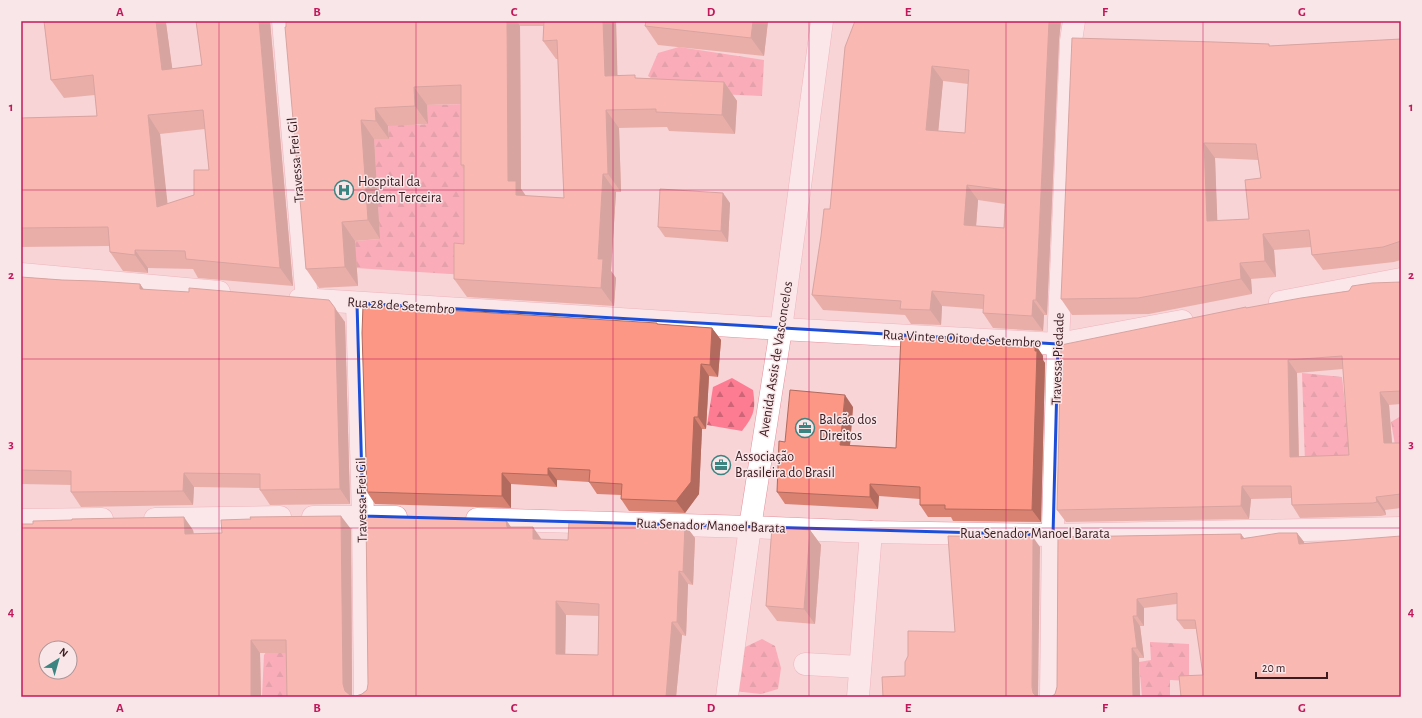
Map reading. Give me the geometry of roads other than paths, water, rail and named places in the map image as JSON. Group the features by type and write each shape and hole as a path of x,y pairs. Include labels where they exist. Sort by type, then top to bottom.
{"street":[{"name":"Travessa Frei Gil","path":"283,21 308,300"},
{"name":"Avenida Assis de Vasconcelos","path":"727,697 750,526 781,329 822,21"},
{"name":"Travessa Piedade","path":"1050,697 1058,344 1078,34"},
{"path":"21,274 236,293"},
{"path":"1260,306 1401,279"},
{"name":"Rua 28 de Setembro","path":"284,298 781,329"},
{"name":"Travessa Frei Gil","path":"357,303 363,516 365,697"},
{"name":"Rua Vinte e Oito de Setembro","path":"781,329 1058,344 1198,318"},
{"path":"21,520 363,516 418,517"},
{"name":"Rua Senador Manoel Barata","path":"457,518 750,526 871,532 1053,535 1401,528"},
{"path":"858,697 871,532"},
{"path":"805,664 860,667"}],"place":[{"name":"Hospital da Ordem Terceira","path":"344,190"},
{"name":"Balcão dos Direitos","path":"805,428"},
{"name":"Associação Brasileira do Brasil","path":"721,465"}]}
